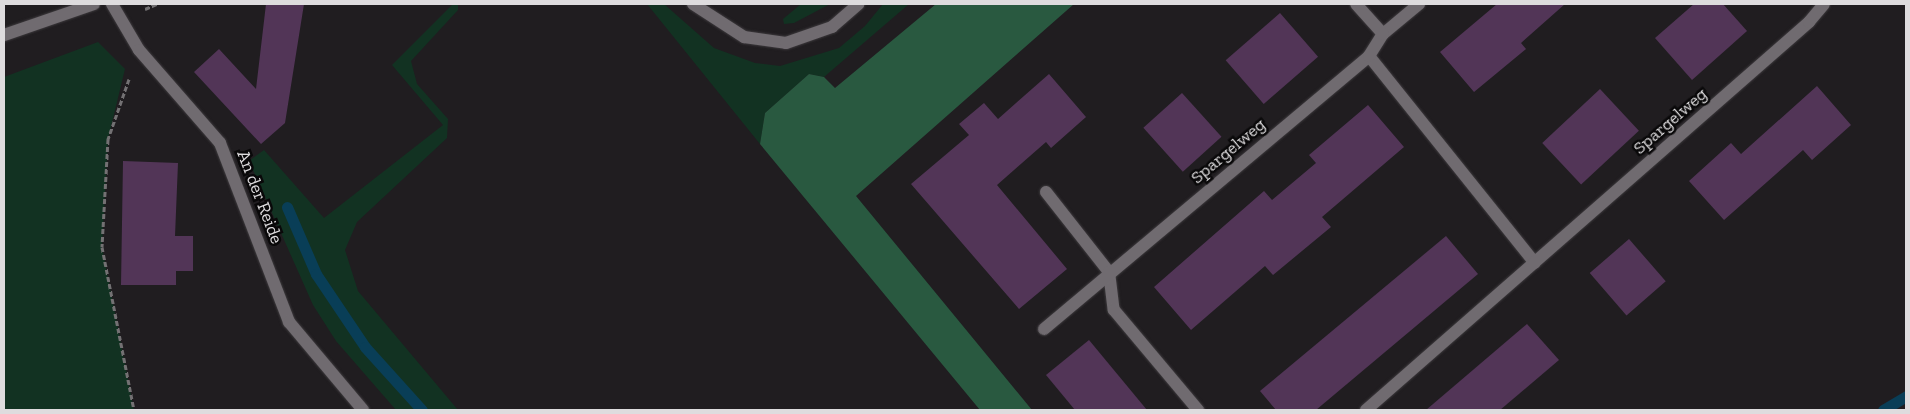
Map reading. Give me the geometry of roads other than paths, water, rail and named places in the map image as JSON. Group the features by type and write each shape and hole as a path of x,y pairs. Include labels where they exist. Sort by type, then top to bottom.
{"street":[{"path":"4,35 94,4"},
{"name":"An der Reide","path":"112,4 139,50 220,143 288,322 363,410"},
{"path":"693,4 744,37 786,43 832,27 858,4"},
{"path":"1356,4 1383,34"},
{"name":"Spargelweg","path":"1044,329 1369,56 1383,34 1419,4"},
{"name":"Spargelweg","path":"1366,410 1535,263 1824,4"},
{"path":"1369,56 1535,263"},
{"path":"1046,192 1110,272 1114,310 1198,410"}],"waterway":[{"path":"287,207 316,274 365,347 422,410"},
{"path":"1883,410 1906,396"}]}
